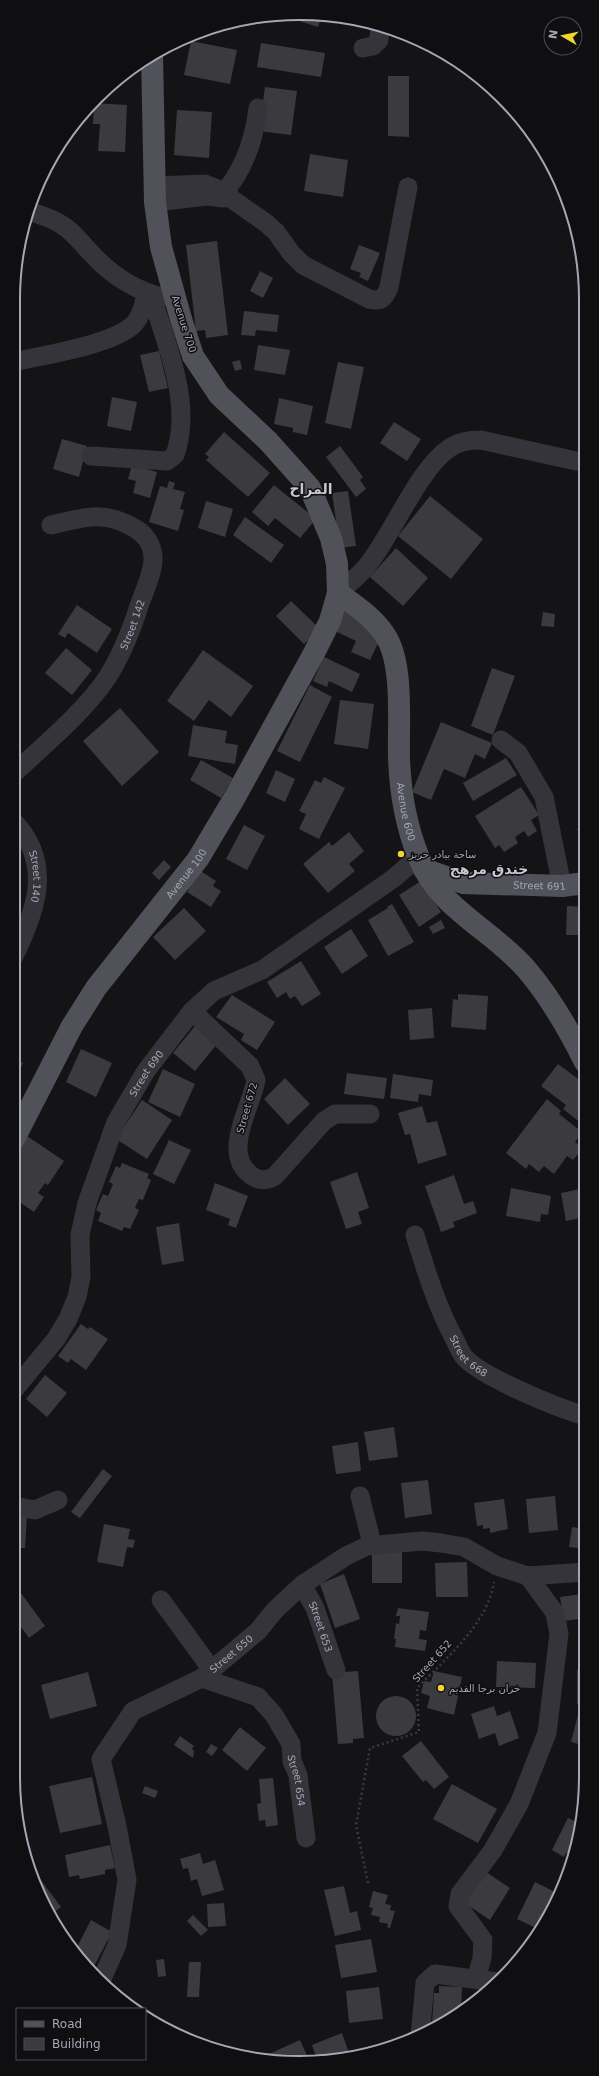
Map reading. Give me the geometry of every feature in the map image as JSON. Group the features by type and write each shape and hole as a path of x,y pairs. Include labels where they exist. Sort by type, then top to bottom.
{"main road":[{"name":"Avenue 700","path":"152,62 155,194 162,247 175,300 193,356 219,395 268,441 310,488 331,538 337,564 338,593"},
{"name":"Avenue 600","path":"338,593 369,615 386,636 395,660 399,708 399,758 405,815 421,863 452,906 494,937 527,970 552,1004 579,1051"},
{"name":"Avenue 100","path":"20,1127 72,1026 96,988 198,859 235,796 317,648 330,621 338,593"},
{"name":"Street 691","path":"421,863 463,883 562,886 579,884"}],"street":[{"path":"363,48 373,46 379,40 380,32"},
{"path":"226,197 246,158 253,135 258,108"},
{"path":"155,194 226,197 266,223 276,232 291,253 303,265 375,301 381,300 386,295 389,287 408,188"},
{"path":"34,213 45,216 63,225 108,270 126,283 148,294 175,300"},
{"path":"20,360 92,344 118,333 134,324 143,310 148,294"},
{"path":"91,456 167,461 175,455 177,448 180,396 177,377 148,294"},
{"path":"338,593 367,566 421,481 437,459 452,446 468,441 481,440 576,461"},
{"name":"Street 142","path":"20,767 82,707 106,678 129,637 152,564 152,548 141,532 115,518 92,517 51,525"},
{"path":"501,740 518,753 544,797 562,886"},
{"name":"Street 140","path":"20,828 32,848 37,867 38,885 35,905 20,943"},
{"name":"Street 690","path":"20,1382 56,1339 71,1312 81,1277 80,1235 86,1204 116,1122 146,1070 192,1011 214,991 268,966 394,878 421,863"},
{"name":"Street 672","path":"192,1011 250,1066 256,1080 238,1137 238,1150 248,1173 257,1179 268,1180 275,1176 324,1121 335,1114 370,1114"},
{"name":"Street 668","path":"414,1235 429,1281 450,1330 465,1358 485,1372 525,1392 579,1414"},
{"path":"360,1496 372,1544"},
{"path":"20,1507 35,1510 58,1500"},
{"name":"Street 650","path":"103,1975 117,1945 127,1880 117,1826 101,1759 133,1711 207,1674 258,1631 275,1610 302,1585 346,1556 372,1544 422,1541 441,1542 464,1547 497,1566 528,1576 579,1572"},
{"path":"476,1979 482,1958 483,1940 471,1927 458,1906 460,1894 493,1850 519,1804 547,1733 559,1634 554,1613 528,1576"},
{"name":"Street 653","path":"302,1585 314,1608 336,1670"},
{"path":"161,1600 207,1674"},
{"name":"Street 654","path":"207,1674 258,1697 274,1715 291,1744 292,1761 298,1775 306,1838"},
{"path":"421,2028 425,1984 435,1974 490,1981"}],"path":[{"name":"Street 652","path":"368,1883 356,1825 370,1748 419,1732 417,1688 468,1634 480,1618 492,1593 497,1566"}],"building":[{"path":"297,20 320,21 318,27"},
{"path":"191,42 237,50 230,84 184,75"},
{"path":"261,43 325,53 321,77 257,67"},
{"path":"388,76 409,76 409,137 388,136"},
{"path":"265,87 297,91 291,135 259,131"},
{"path":"101,103 127,105 125,152 98,151 100,124 93,124 94,110"},
{"path":"177,110 212,112 209,158 174,155"},
{"path":"310,154 348,160 343,197 304,191"},
{"path":"217,241 228,335 206,338 205,330 196,331 186,245"},
{"path":"359,245 380,253 368,281 359,277 361,273 350,269"},
{"path":"260,271 273,278 263,298 250,291"},
{"path":"244,311 279,315 277,332 256,330 255,336 241,335"},
{"path":"258,345 290,350 285,375 254,370"},
{"path":"159,351 168,388 149,392 140,355"},
{"path":"240,360 242,369 235,371 232,362"},
{"path":"338,362 364,367 351,429 325,423"},
{"path":"112,397 137,402 131,431 107,426"},
{"path":"279,398 313,406 307,435 293,432 293,428 274,424"},
{"path":"394,422 421,439 407,461 380,443"},
{"path":"224,432 270,473 248,497 206,460 209,457 205,454"},
{"path":"62,439 87,446 79,477 53,469"},
{"path":"340,446 363,477 360,480 366,489 356,497 326,457"},
{"path":"132,465 157,472 150,498 133,493 136,481 128,479"},
{"path":"169,481 175,483 173,489 185,492 180,509 184,510 178,531 149,522 160,486 167,488"},
{"path":"274,485 316,519 300,538 275,518 268,526 252,512"},
{"path":"348,491 356,546 340,548 332,493"},
{"path":"430,496 483,539 451,579 398,536"},
{"path":"206,501 233,509 225,537 198,528"},
{"path":"245,517 284,545 271,563 233,535"},
{"path":"396,548 428,578 403,606 370,577"},
{"path":"291,601 320,629 304,644 276,616"},
{"path":"77,605 112,629 97,653 68,633 65,638 58,634"},
{"path":"344,605 383,633 370,660 351,652 356,641 333,630"},
{"path":"543,612 555,614 554,627 541,626"},
{"path":"66,648 92,670 72,695 45,673"},
{"path":"203,650 253,686 231,717 209,700 194,721 167,701"},
{"path":"324,657 360,674 352,692 329,681 327,687 313,681"},
{"path":"492,668 515,676 493,735 471,726"},
{"path":"310,685 332,697 300,762 277,751"},
{"path":"340,700 374,704 368,749 334,744"},
{"path":"120,708 159,752 122,786 83,741"},
{"path":"441,722 492,743 485,759 475,754 465,778 444,769 431,800 412,792"},
{"path":"193,725 227,731 225,743 238,745 235,764 188,756"},
{"path":"506,758 517,775 473,801 463,783"},
{"path":"201,760 233,778 221,798 190,780"},
{"path":"276,770 295,779 285,802 266,793"},
{"path":"324,777 345,788 319,839 299,829 306,814 299,811 315,780 321,783"},
{"path":"521,787 539,815 531,820 537,831 528,837 524,831 515,837 518,843 504,852 499,845 495,848 475,816"},
{"path":"244,825 265,836 247,870 226,859"},
{"path":"349,832 364,851 349,864 355,871 328,893 303,864 329,842 332,846"},
{"path":"164,860 171,867 159,880 152,873"},
{"path":"199,870 216,881 213,886 221,891 211,907 187,892 189,889 185,887"},
{"path":"421,881 441,912 419,927 399,895"},
{"path":"392,904 414,942 388,956 368,920"},
{"path":"567,906 579,907 579,935 566,935"},
{"path":"184,908 206,931 175,960 153,937"},
{"path":"441,920 445,928 433,934 429,927"},
{"path":"351,929 368,956 342,974 324,947"},
{"path":"301,961 321,994 302,1006 295,996 290,999 286,992 277,998 267,982"},
{"path":"458,994 488,996 486,1030 451,1027 453,999 458,1000"},
{"path":"232,995 275,1022 257,1050 241,1040 244,1034 216,1017"},
{"path":"432,1008 434,1038 410,1040 408,1010"},
{"path":"195,1026 217,1044 195,1071 173,1053"},
{"path":"81,1049 112,1063 96,1097 66,1082"},
{"path":"20,1062 23,1063 20,1070"},
{"path":"558,1064 579,1080 579,1121 563,1109 566,1105 541,1086"},
{"path":"163,1069 195,1084 180,1117 148,1102"},
{"path":"347,1073 387,1078 384,1099 344,1094"},
{"path":"393,1074 433,1080 431,1096 419,1094 418,1102 390,1098"},
{"path":"285,1078 310,1104 288,1125 264,1099"},
{"path":"547,1099 561,1111 559,1114 579,1130 579,1136 575,1142 579,1145 579,1153 573,1160 567,1156 554,1174 544,1166 539,1172 529,1164 526,1169 506,1153"},
{"path":"142,1100 172,1120 147,1159 116,1139"},
{"path":"422,1106 427,1123 437,1121 447,1155 418,1164 410,1134 405,1135 398,1113"},
{"path":"27,1136 64,1161 48,1185 45,1183 38,1193 44,1197 34,1212 20,1202 20,1146"},
{"path":"169,1140 191,1150 174,1184 153,1174"},
{"path":"122,1163 149,1174 147,1178 151,1180 143,1200 139,1199 135,1208 139,1210 130,1229 124,1227 122,1231 98,1221 101,1213 96,1210 103,1194 108,1196 113,1184 109,1182 116,1166 120,1168"},
{"path":"357,1172 369,1208 358,1212 362,1224 346,1229 330,1182"},
{"path":"454,1175 464,1204 473,1201 477,1213 453,1222 455,1227 441,1232 425,1186"},
{"path":"215,1183 248,1196 236,1228 228,1225 230,1219 206,1210"},
{"path":"511,1188 551,1196 548,1215 541,1214 540,1222 506,1216"},
{"path":"579,1189 579,1218 566,1221 561,1193"},
{"path":"179,1223 184,1261 162,1265 156,1227"},
{"path":"81,1324 88,1329 90,1327 108,1339 86,1370 71,1359 68,1363 58,1356"},
{"path":"45,1375 67,1393 47,1417 26,1399"},
{"path":"394,1427 398,1457 369,1461 364,1432"},
{"path":"358,1442 361,1471 336,1474 332,1446"},
{"path":"103,1469 112,1476 80,1518 71,1512"},
{"path":"428,1480 432,1514 405,1518 401,1483"},
{"path":"555,1496 558,1530 529,1533 526,1499"},
{"path":"504,1499 508,1529 490,1533 490,1528 483,1529 483,1525 477,1526 474,1503"},
{"path":"20,1512 27,1514 25,1548 20,1548"},
{"path":"104,1524 130,1529 128,1539 135,1540 133,1548 127,1547 123,1567 97,1562"},
{"path":"572,1527 579,1528 579,1548 569,1547"},
{"path":"372,1547 402,1547 402,1583 372,1583"},
{"path":"467,1562 468,1597 436,1597 435,1563"},
{"path":"344,1574 360,1619 335,1628 320,1584"},
{"path":"20,1592 45,1626 29,1638 20,1626"},
{"path":"579,1594 579,1619 564,1621 560,1597"},
{"path":"398,1608 429,1612 426,1631 420,1630 419,1639 427,1640 425,1651 395,1647 396,1639 394,1639 396,1623 399,1624 400,1616 396,1616"},
{"path":"497,1661 536,1663 535,1688 496,1687"},
{"path":"577,1670 579,1670 579,1704 577,1704"},
{"path":"358,1671 364,1738 353,1739 353,1743 338,1744 332,1673"},
{"name":"خزان برجا القديم","path":"434,1671 462,1677 454,1715 427,1708 430,1696 421,1693 424,1681 431,1682"},
{"path":"88,1672 97,1706 50,1719 41,1685"},
{"path":"396,1696 404,1698 410,1702 414,1708 416,1716 414,1724 410,1730 404,1734 396,1736 388,1734 382,1730 378,1724 376,1716 378,1708 382,1702 388,1698"},
{"path":"494,1706 497,1716 510,1711 519,1738 499,1746 495,1733 479,1739 471,1714"},
{"path":"579,1711 579,1744 571,1742"},
{"path":"240,1727 266,1748 247,1771 222,1750"},
{"path":"180,1736 194,1746 192,1749 194,1751 193,1758 174,1745"},
{"path":"421,1741 449,1777 434,1789 426,1780 423,1782 402,1756"},
{"path":"211,1744 218,1748 212,1756 206,1752"},
{"path":"92,1777 102,1824 60,1833 49,1786"},
{"path":"273,1778 278,1825 266,1827 265,1820 259,1821 257,1804 261,1803 259,1779"},
{"path":"452,1784 497,1809 478,1843 433,1819"},
{"path":"145,1786 158,1791 155,1798 142,1793"},
{"path":"568,1818 576,1822 568,1854 566,1853 564,1857 552,1850"},
{"path":"110,1845 115,1868 105,1870 105,1874 80,1879 79,1875 69,1877 65,1855"},
{"path":"200,1853 203,1864 215,1860 224,1890 202,1896 197,1879 191,1881 188,1868 183,1869 180,1859"},
{"path":"483,1870 510,1888 490,1920 463,1902"},
{"path":"39,1878 61,1907 55,1912"},
{"path":"535,1882 554,1892 535,1928 517,1919"},
{"path":"344,1886 350,1913 357,1911 361,1930 335,1936 324,1890"},
{"path":"373,1891 388,1895 385,1904 391,1905 390,1910 395,1911 390,1928 387,1927 388,1924 379,1922 380,1917 371,1915 373,1908 369,1907"},
{"path":"224,1903 226,1926 208,1927 207,1904"},
{"path":"193,1915 208,1930 201,1936 187,1921"},
{"path":"91,1920 112,1932 94,1966 77,1946"},
{"path":"371,1939 377,1972 341,1978 335,1945"},
{"path":"164,1959 166,1976 158,1977 156,1960"},
{"path":"189,1962 201,1962 199,1997 187,1997"},
{"path":"439,1986 462,1987 461,2004 432,2022 434,1993 439,1993"},
{"path":"379,1987 383,2019 349,2023 346,1991"},
{"path":"342,2033 349,2052 316,2055 312,2045"},
{"path":"300,2040 307,2056 300,2056 269,2054"}],"place":[{"name":"ساحة بيادر حريز","path":"401,854"},
{"name":"خزان برجا القديم","path":"441,1688"}],"district":[{"name":"المراح","path":"311,489"},
{"name":"خندق مرهج","path":"489,869"}]}
